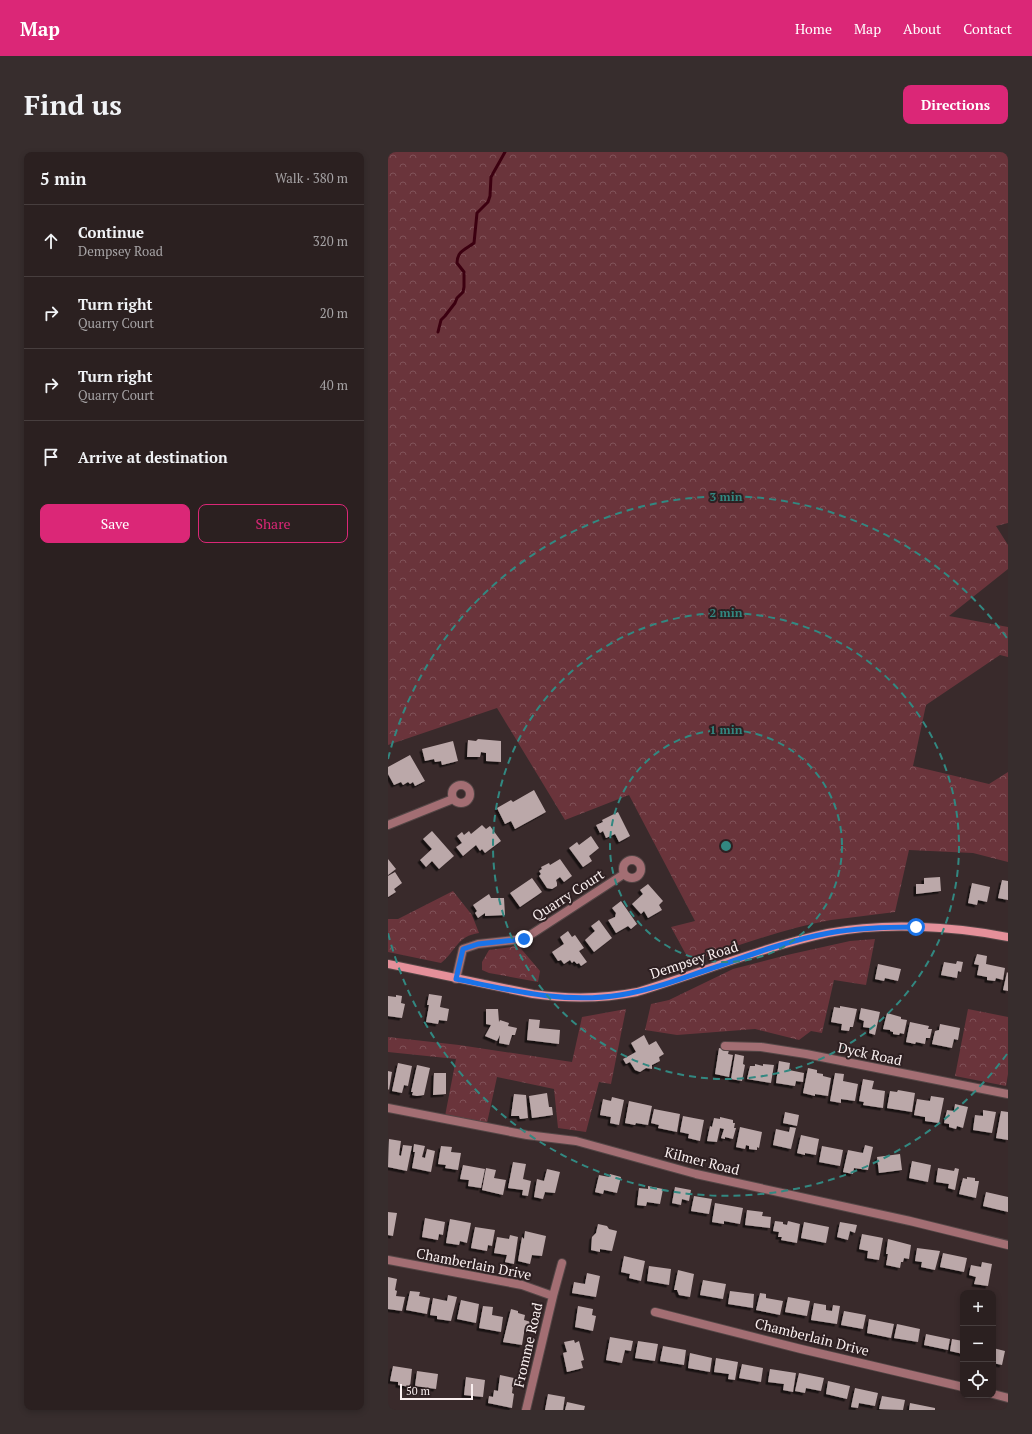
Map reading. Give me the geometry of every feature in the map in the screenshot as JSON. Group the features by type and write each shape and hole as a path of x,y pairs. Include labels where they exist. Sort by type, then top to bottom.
{"street":[{"path":"388,825 453,799"},
{"name":"Quarry Court","path":"456,979 463,949 478,944 524,939 624,874"},
{"name":"Dempsey Road","path":"388,964 456,979 547,996 598,998 637,992 772,948 829,933 875,928 916,927 958,928 1008,937"},
{"name":"Dyck Road","path":"725,1046 761,1047 806,1054 1008,1094"},
{"name":"Kilmer Road","path":"388,1108 527,1135 576,1141 696,1174 910,1221 1008,1245"},
{"name":"Chamberlain Drive","path":"388,1260 522,1285 553,1296"},
{"name":"Fromme Road","path":"526,1410 562,1264"},
{"name":"Chamberlain Drive","path":"655,1312 801,1349 960,1386"},
{"path":"996,1395 1008,1398"}],"green space":[{"path":"388,152 1008,152 1008,523 996,526 1008,545 1008,569 949,616 1008,627 1008,657 1000,655 926,705 913,766 989,784 1008,772 1008,862 973,853 909,850 895,912 831,920 795,928 760,938 690,962 671,927 695,921 629,795 565,820 497,708 388,745"},
{"path":"453,891 472,915 479,933 466,937 441,963 388,952 388,919 398,919"},
{"path":"875,939 866,985 834,980 822,1033 811,1031 799,1040 755,1029 677,1035 645,1030 651,1004 669,1000 733,969 850,941"},
{"path":"517,944 540,971 538,982 489,973 482,970 482,962 489,950 511,947"},
{"path":"626,1009 611,1084 599,1082 586,1132 558,1128 554,1089 497,1077 487,1123 445,1116 456,1059 388,1052 388,1037 459,1045 572,1062 582,1017"},
{"path":"968,1009 1008,1017 1008,1074 1006,1086 955,1076"}],"building":[{"path":"478,739 501,741 501,762 486,761 486,753 481,752 480,757 467,757 468,740 476,741"},
{"path":"453,741 458,761 442,765 441,761 435,762 434,759 425,761 422,749"},
{"path":"410,755 425,781 415,786 413,782 410,784 408,782 403,785 401,782 394,785 388,774 388,767"},
{"path":"534,790 546,812 515,829 511,821 505,824 497,808 511,800 513,802"},
{"path":"618,812 630,836 619,842 615,834 606,838 603,831 600,833 596,825 603,822 602,820"},
{"path":"482,825 486,829 490,826 501,841 485,853 482,849 480,851 476,845 463,856 456,847 462,843 457,836 462,832 464,835 469,831 471,834"},
{"path":"432,831 454,856 439,869 432,861 426,867 420,860 432,849 423,839"},
{"path":"591,836 599,848 589,856 592,861 583,867 569,848 577,842 579,845"},
{"path":"388,859 396,869 388,875"},
{"path":"560,859 572,876 564,882 560,877 556,880 557,886 552,889 547,888 539,876 541,874 539,871 542,869 541,867 549,863 550,865"},
{"path":"395,872 402,883 394,889 396,892 388,897 388,876"},
{"path":"940,877 941,891 916,894 916,884 924,884 924,878"},
{"path":"532,878 542,892 520,907 510,893"},
{"path":"1002,880 1008,881 1008,900 998,898"},
{"path":"972,883 990,887 987,902 978,900 977,905 968,903"},
{"path":"648,884 663,901 659,905 662,910 648,918 644,911 641,914 632,904 643,894 640,890"},
{"path":"489,894 491,898 504,898 505,915 485,916 485,913 478,918 475,913 477,911 473,905"},
{"path":"621,901 637,924 631,929 628,926 616,933 608,920 615,917 616,913 612,908"},
{"path":"599,920 612,938 594,952 585,940 595,931 591,926"},
{"path":"568,931 572,937 575,935 584,948 579,951 587,962 581,966 579,963 577,964 574,961 572,963 570,960 564,964 561,960 558,961 552,952 564,944 560,937"},
{"path":"977,954 987,956 986,964 1005,968 1003,980 996,978 995,981 987,980 987,977 977,975 979,965 974,964"},
{"path":"957,961 963,962 961,972 958,971 957,978 941,975 944,962 956,964"},
{"path":"878,964 901,969 898,981 885,978 884,981 875,979"},
{"path":"1007,972 1008,973 1008,991 1003,990"},
{"path":"429,994 442,996 440,1007 449,1009 447,1021 439,1020 438,1024 426,1022"},
{"path":"396,995 402,996 401,1003 405,1004 402,1018 388,1016 388,996 396,997"},
{"path":"840,1006 857,1009 853,1027 850,1027 849,1031 841,1030 842,1024 831,1022 834,1007 840,1008"},
{"path":"861,1008 880,1012 875,1035 869,1033 870,1028 863,1027 864,1021 859,1019"},
{"path":"486,1009 498,1009 499,1022 500,1020 509,1023 508,1026 517,1028 515,1035 512,1035 509,1045 499,1043 500,1035 497,1041 485,1036 491,1025 486,1024"},
{"path":"887,1013 907,1020 904,1034 893,1034 890,1030 883,1029"},
{"path":"529,1019 540,1020 539,1028 560,1030 559,1044 527,1040"},
{"path":"910,1022 929,1026 928,1029 932,1029 930,1038 926,1038 925,1044 906,1042"},
{"path":"940,1024 960,1028 958,1040 954,1039 952,1048 932,1044 935,1031 939,1030"},
{"path":"644,1035 649,1045 656,1041 664,1054 659,1057 660,1061 652,1065 652,1069 646,1068 640,1072 635,1070 630,1062 626,1064 623,1059 636,1052 631,1043"},
{"path":"719,1048 729,1050 728,1054 733,1055 729,1077 715,1074"},
{"path":"735,1054 744,1056 743,1064 745,1065 742,1081 731,1079"},
{"path":"779,1061 790,1063 789,1070 804,1073 803,1082 796,1081 795,1086 776,1083"},
{"path":"398,1063 412,1066 408,1086 404,1085 402,1093 392,1091"},
{"path":"755,1064 763,1066 763,1064 774,1065 771,1083 747,1079 750,1066 755,1066"},
{"path":"417,1065 430,1068 424,1095 417,1096 412,1095 413,1092 411,1092"},
{"path":"808,1068 817,1070 817,1073 831,1078 828,1096 815,1094 815,1096 803,1093"},
{"path":"388,1071 392,1072 389,1090 388,1089"},
{"path":"434,1073 446,1073 446,1094 433,1095"},
{"path":"835,1073 844,1074 843,1081 858,1084 855,1101 841,1099 841,1103 830,1101"},
{"path":"863,1079 874,1081 872,1089 885,1091 883,1108 863,1105 864,1102 859,1101"},
{"path":"898,1090 915,1093 912,1112 887,1108 890,1091 897,1092"},
{"path":"547,1093 549,1107 552,1107 553,1115 532,1118 529,1096"},
{"path":"514,1094 526,1095 528,1118 520,1119 519,1116 511,1116"},
{"path":"931,1096 944,1098 939,1123 925,1121 925,1117 914,1115 917,1099 930,1101"},
{"path":"612,1097 624,1100 619,1125 610,1123 611,1117 600,1115 603,1099 611,1101"},
{"path":"629,1101 652,1106 648,1125 625,1123"},
{"path":"955,1104 968,1107 963,1128 957,1126 956,1129 949,1127 949,1124 944,1123 947,1110 954,1111"},
{"path":"654,1109 680,1114 677,1132 658,1128 659,1125 651,1123"},
{"path":"983,1110 996,1112 992,1133 973,1130 975,1115 983,1116"},
{"path":"1001,1111 1008,1112 1008,1140 996,1138"},
{"path":"785,1112 799,1115 797,1126 783,1123"},
{"path":"683,1116 704,1120 700,1141 688,1138 689,1134 680,1132"},
{"path":"720,1117 733,1120 733,1123 735,1123 734,1128 736,1128 733,1139 725,1137 725,1139 721,1138 724,1129 720,1128 717,1142 707,1141 710,1126 712,1127 714,1118 720,1119"},
{"path":"740,1127 762,1132 759,1148 757,1147 757,1150 749,1149 749,1146 746,1145 745,1149 736,1147"},
{"path":"790,1127 796,1128 791,1149 773,1145 776,1129 789,1132"},
{"path":"801,1135 819,1139 816,1155 797,1153"},
{"path":"389,1139 401,1141 399,1155 401,1156 403,1145 412,1146 407,1171 388,1167"},
{"path":"414,1144 425,1146 422,1157 425,1158 427,1149 435,1151 431,1172 412,1168 415,1152 413,1152"},
{"path":"865,1145 873,1147 868,1170 854,1168 853,1174 843,1172 848,1150 863,1153"},
{"path":"441,1146 452,1147 451,1152 461,1153 458,1170 445,1168 446,1165 438,1164"},
{"path":"822,1146 843,1150 840,1166 819,1162"},
{"path":"900,1154 902,1170 879,1173 877,1157"},
{"path":"912,1161 931,1165 928,1182 909,1178"},
{"path":"513,1162 526,1164 523,1179 531,1181 528,1196 522,1195 523,1190 508,1188"},
{"path":"463,1165 485,1169 481,1188 468,1186 469,1180 460,1179"},
{"path":"486,1168 496,1170 494,1178 506,1180 503,1195 482,1190"},
{"path":"938,1168 954,1171 955,1168 959,1169 955,1190 948,1188 949,1184 936,1182"},
{"path":"547,1169 560,1172 555,1193 545,1192 543,1199 534,1197 537,1179 544,1181"},
{"path":"610,1174 621,1177 617,1193 604,1190 603,1194 595,1192 599,1175 609,1177"},
{"path":"967,1177 975,1178 975,1181 979,1181 976,1198 959,1194 963,1178 967,1179"},
{"path":"648,1186 663,1189 660,1204 647,1202 646,1206 637,1205 639,1188 648,1189"},
{"path":"675,1187 691,1190 689,1201 682,1199 681,1205 672,1203"},
{"path":"986,1192 1008,1197 1008,1212 983,1206"},
{"path":"694,1196 712,1199 709,1214 691,1211"},
{"path":"715,1203 743,1208 740,1224 724,1221 724,1224 712,1222"},
{"path":"747,1210 763,1212 762,1216 771,1217 770,1228 745,1225"},
{"path":"388,1212 397,1213 393,1236 388,1235"},
{"path":"425,1218 445,1222 443,1235 439,1234 438,1240 422,1237"},
{"path":"450,1219 471,1223 467,1243 460,1241 459,1245 446,1243"},
{"path":"775,1221 783,1222 783,1224 787,1225 788,1221 800,1224 797,1243 781,1240 782,1237 778,1237 779,1232 773,1231"},
{"path":"804,1222 829,1227 826,1243 801,1238"},
{"path":"840,1222 857,1225 855,1233 850,1231 848,1240 837,1237"},
{"path":"598,1224 607,1226 609,1229 617,1231 612,1251 600,1249 600,1252 591,1250 592,1237 596,1233"},
{"path":"475,1227 495,1230 492,1246 488,1245 487,1251 471,1248"},
{"path":"525,1231 546,1236 542,1256 532,1255 530,1264 518,1261 522,1237 524,1239"},
{"path":"862,1234 883,1238 879,1260 867,1258 868,1251 859,1249"},
{"path":"510,1235 518,1237 514,1264 505,1262 507,1255 494,1253 497,1237 509,1239"},
{"path":"888,1239 911,1245 909,1259 904,1258 903,1262 901,1262 900,1268 886,1265"},
{"path":"917,1248 940,1251 935,1270 921,1267 922,1262 915,1261"},
{"path":"943,1253 967,1258 964,1272 940,1267"},
{"path":"624,1256 645,1261 641,1281 629,1278 630,1274 621,1272"},
{"path":"982,1262 992,1264 988,1286 974,1284 976,1277 969,1275 971,1265 981,1267"},
{"path":"649,1266 671,1269 669,1285 647,1281"},
{"path":"678,1270 694,1274 690,1297 679,1295 677,1290 674,1290"},
{"path":"587,1273 600,1276 596,1297 572,1293 574,1282 585,1284"},
{"path":"388,1277 397,1279 395,1290 397,1291 396,1296 405,1297 402,1311 388,1309"},
{"path":"703,1280 726,1284 723,1299 700,1295"},
{"path":"410,1291 420,1292 419,1296 430,1298 427,1314 406,1310"},
{"path":"730,1291 754,1294 753,1308 728,1304"},
{"path":"760,1293 766,1294 766,1298 783,1301 780,1315 756,1310"},
{"path":"448,1295 457,1297 451,1321 437,1319 437,1316 430,1315 433,1298 447,1301"},
{"path":"788,1297 810,1301 807,1316 785,1312"},
{"path":"461,1300 479,1304 476,1323 457,1319"},
{"path":"814,1303 826,1305 826,1310 832,1311 833,1305 840,1306 837,1324 811,1320"},
{"path":"483,1306 493,1307 492,1315 503,1317 501,1332 479,1328"},
{"path":"578,1306 593,1309 592,1315 596,1316 593,1331 575,1327"},
{"path":"511,1309 525,1315 524,1320 538,1324 537,1329 525,1327 522,1345 503,1342"},
{"path":"844,1311 866,1315 863,1329 841,1325"},
{"path":"869,1319 894,1324 891,1338 867,1333"},
{"path":"897,1324 920,1329 918,1342 894,1338"},
{"path":"926,1334 950,1339 948,1350 924,1345"},
{"path":"610,1337 633,1341 631,1351 625,1350 622,1363 606,1360"},
{"path":"952,1339 960,1340 960,1353 950,1351"},
{"path":"574,1340 575,1343 579,1341 584,1360 581,1361 583,1368 567,1372 563,1353 567,1352 564,1342"},
{"path":"638,1341 658,1344 655,1361 635,1358"},
{"path":"663,1346 686,1350 684,1365 660,1361"},
{"path":"996,1349 1005,1351 1002,1365 996,1364"},
{"path":"690,1353 712,1358 710,1372 688,1368"},
{"path":"716,1358 738,1362 735,1380 728,1379 729,1374 714,1372"},
{"path":"742,1364 763,1368 761,1382 739,1378"},
{"path":"393,1366 412,1369 410,1387 398,1385 398,1382 390,1381"},
{"path":"770,1369 796,1373 793,1392 783,1390 784,1384 768,1382"},
{"path":"417,1371 438,1374 436,1389 415,1386"},
{"path":"799,1373 824,1378 821,1391 806,1388 805,1393 795,1391"},
{"path":"500,1375 514,1378 512,1408 488,1403 489,1396 493,1397 494,1390 498,1391"},
{"path":"466,1377 485,1380 483,1397 464,1395"},
{"path":"828,1381 850,1386 847,1399 826,1394"},
{"path":"855,1388 878,1393 875,1406 859,1403 858,1408 851,1407"},
{"path":"548,1394 565,1397 563,1410 545,1410"},
{"path":"882,1396 905,1400 903,1410 879,1409"},
{"path":"567,1402 585,1406 584,1410 565,1410"},
{"path":"910,1403 935,1408 935,1410 909,1410"}],"waterway":[{"path":"438,332 441,320 463,292 464,272 457,263 457,259 462,251 474,243 477,213 488,202 490,196 491,177 505,152"}],"route":[{"path":"524,939 478,944 463,949 456,979 554,997 605,997 637,992 772,948 829,933 875,928 916,927"}]}
